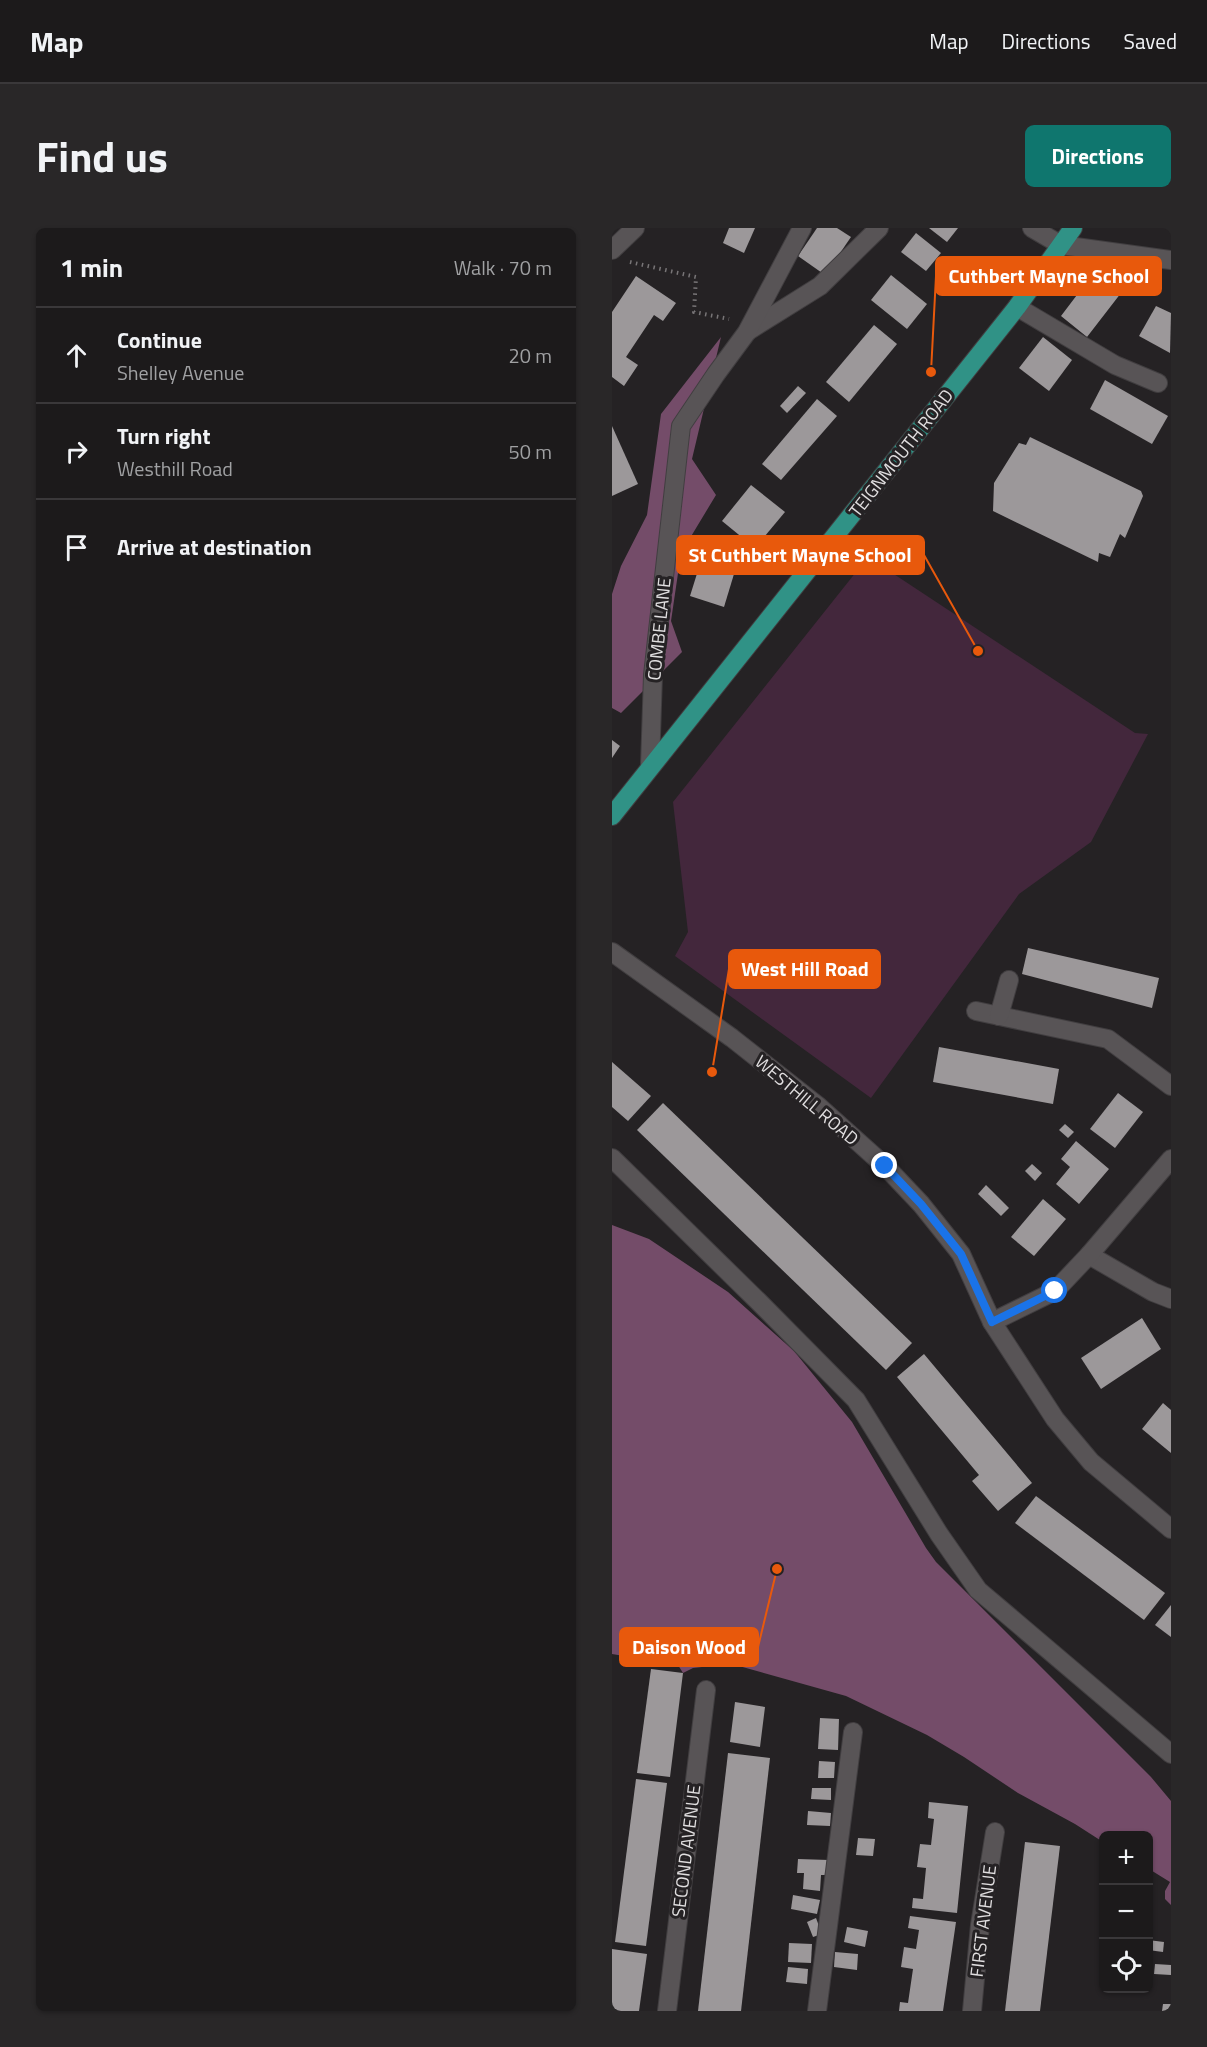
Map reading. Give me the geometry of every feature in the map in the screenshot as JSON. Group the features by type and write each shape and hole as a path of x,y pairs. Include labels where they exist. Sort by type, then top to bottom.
{"main road":[{"name":"TEIGNMOUTH ROAD","path":"612,816 1017,307 1073,228"}],"street":[{"path":"618,255 635,228"},
{"name":"COMBE LANE","path":"650,766 653,675 681,426 749,328 802,228"},
{"name":"COMBE LANE","path":"749,328 820,286 879,228"},
{"path":"1032,228 1061,245 1171,260"},
{"path":"1017,307 1115,365 1158,383"},
{"name":"WESTHILL ROAD","path":"612,952 732,1038 817,1105 885,1166 921,1204 961,1254 992,1322 1055,1419 1091,1462 1171,1529"},
{"path":"999,1016 1009,980"},
{"path":"976,1011 1108,1039 1171,1086"},
{"path":"612,1158 856,1400 939,1534 978,1590 1171,1754"},
{"path":"992,1322 1055,1291 1171,1159"},
{"path":"1089,1255 1153,1292 1171,1299"},
{"name":"SECOND AVENUE","path":"667,2011 706,1690"},
{"path":"817,2011 853,1732"},
{"name":"FIRST AVENUE","path":"972,2011 980,1925 995,1832"}],"path":[{"path":"618,255 696,277 694,312 749,328"}],"shaded area":[{"path":"721,337 692,459 716,495 681,553 671,621 682,652 621,713 612,708 612,594 621,566 647,515 661,414"},
{"path":"868,557 1135,733 1148,734 1091,842 1019,894 871,1098 675,956 688,932 673,802"},
{"path":"612,1225 649,1239 728,1292 794,1351 852,1422 936,1562 1151,1777 1171,1801 1171,1905 1165,1899 1165,1891 1170,1882 1153,1871 1153,1831 1099,1831 1099,1839 1018,1793 927,1735 846,1696 714,1659 711,1666 693,1668 683,1673 678,1665 612,1654"}],"building":[{"path":"729,228 755,228 744,253 723,243"},
{"path":"817,228 837,228 851,237 825,275 798,256"},
{"path":"929,228 958,228 947,242"},
{"path":"916,233 941,253 926,271 901,252"},
{"path":"891,275 927,304 907,329 871,300"},
{"path":"636,276 676,303 663,321 654,315 626,357 638,365 624,386 612,377 612,312"},
{"path":"1098,276 1121,293 1087,337 1061,316 1083,287 1087,290"},
{"path":"1156,306 1171,313 1170,353 1139,336"},
{"path":"874,325 897,344 849,402 826,382"},
{"path":"1043,337 1072,360 1049,391 1019,368"},
{"path":"1105,380 1168,416 1152,444 1090,409"},
{"path":"798,386 806,393 787,413 780,406"},
{"path":"817,399 837,416 781,480 762,464"},
{"path":"612,426 638,484 612,496"},
{"path":"1030,437 1141,491 1143,496 1125,538 1120,534 1110,557 1099,553 1098,562 993,511 994,483 1019,443 1026,445"},
{"path":"751,485 785,512 755,548 722,521"},
{"path":"700,564 734,574 724,607 690,596"},
{"path":"612,740 620,746 612,758"},
{"path":"1028,948 1159,978 1152,1008 1022,974"},
{"path":"939,1047 1059,1069 1053,1104 933,1082"},
{"path":"612,1062 651,1096 628,1121 612,1107"},
{"path":"1118,1093 1143,1112 1115,1148 1090,1129"},
{"path":"663,1103 912,1343 886,1370 637,1130"},
{"path":"1065,1124 1074,1132 1068,1138 1059,1130"},
{"path":"1076,1141 1109,1169 1079,1204 1056,1184 1070,1167 1061,1159"},
{"path":"1032,1164 1042,1173 1035,1181 1025,1171"},
{"path":"986,1185 1009,1208 1001,1216 978,1194"},
{"path":"1043,1199 1066,1219 1034,1256 1011,1237"},
{"path":"1142,1318 1161,1349 1101,1389 1081,1358"},
{"path":"924,1354 1032,1483 998,1511 972,1481 979,1475 897,1377"},
{"path":"1163,1403 1171,1410 1171,1453 1142,1429"},
{"path":"1036,1496 1165,1593 1144,1620 1015,1523"},
{"path":"1171,1605 1171,1637 1155,1625"},
{"path":"651,1669 683,1673 670,1777 637,1773"},
{"path":"735,1702 765,1707 760,1747 730,1742"},
{"path":"820,1718 839,1719 838,1750 818,1749"},
{"path":"728,1753 770,1758 741,2011 698,2011"},
{"path":"819,1761 835,1762 834,1778 818,1778"},
{"path":"636,1779 667,1783 646,1946 615,1942"},
{"path":"812,1788 831,1788 831,1800 811,1799"},
{"path":"929,1802 968,1806 957,1913 912,1908 913,1898 923,1899 926,1868 917,1867 920,1844 931,1845 934,1819 928,1818"},
{"path":"808,1811 831,1813 830,1826 807,1825"},
{"path":"858,1838 875,1839 873,1856 856,1855"},
{"path":"1025,1842 1060,1846 1040,2011 1005,2011"},
{"path":"798,1859 829,1860 828,1875 821,1875 820,1891 803,1889 804,1873 797,1873"},
{"path":"793,1895 820,1900 817,1914 791,1909"},
{"path":"910,1916 956,1922 943,2011 899,2011 900,2002 908,2003 913,1969 901,1967 904,1947 916,1949 919,1930 908,1928"},
{"path":"816,1918 822,1934 813,1937 807,1922"},
{"path":"847,1927 868,1931 865,1947 844,1942"},
{"path":"1153,1941 1164,1942 1163,1952 1153,1951"},
{"path":"789,1943 812,1944 811,1963 788,1962"},
{"path":"612,1949 647,1954 639,2011 612,2011"},
{"path":"835,1952 858,1954 857,1970 834,1967"},
{"path":"1155,1964 1171,1965 1171,1975 1154,1974"},
{"path":"788,1967 808,1969 807,1984 786,1982"},
{"path":"1163,2004 1171,2004 1171,2011 1162,2011"}],"place":[{"name":"Cuthbert Mayne School","path":"931,372"},
{"name":"St Cuthbert Mayne School","path":"978,651"},
{"name":"West Hill Road","path":"712,1072"},
{"name":"Daison Wood","path":"777,1569"}],"route":[{"path":"885,1166 921,1204 961,1254 992,1322 1055,1291"}]}
